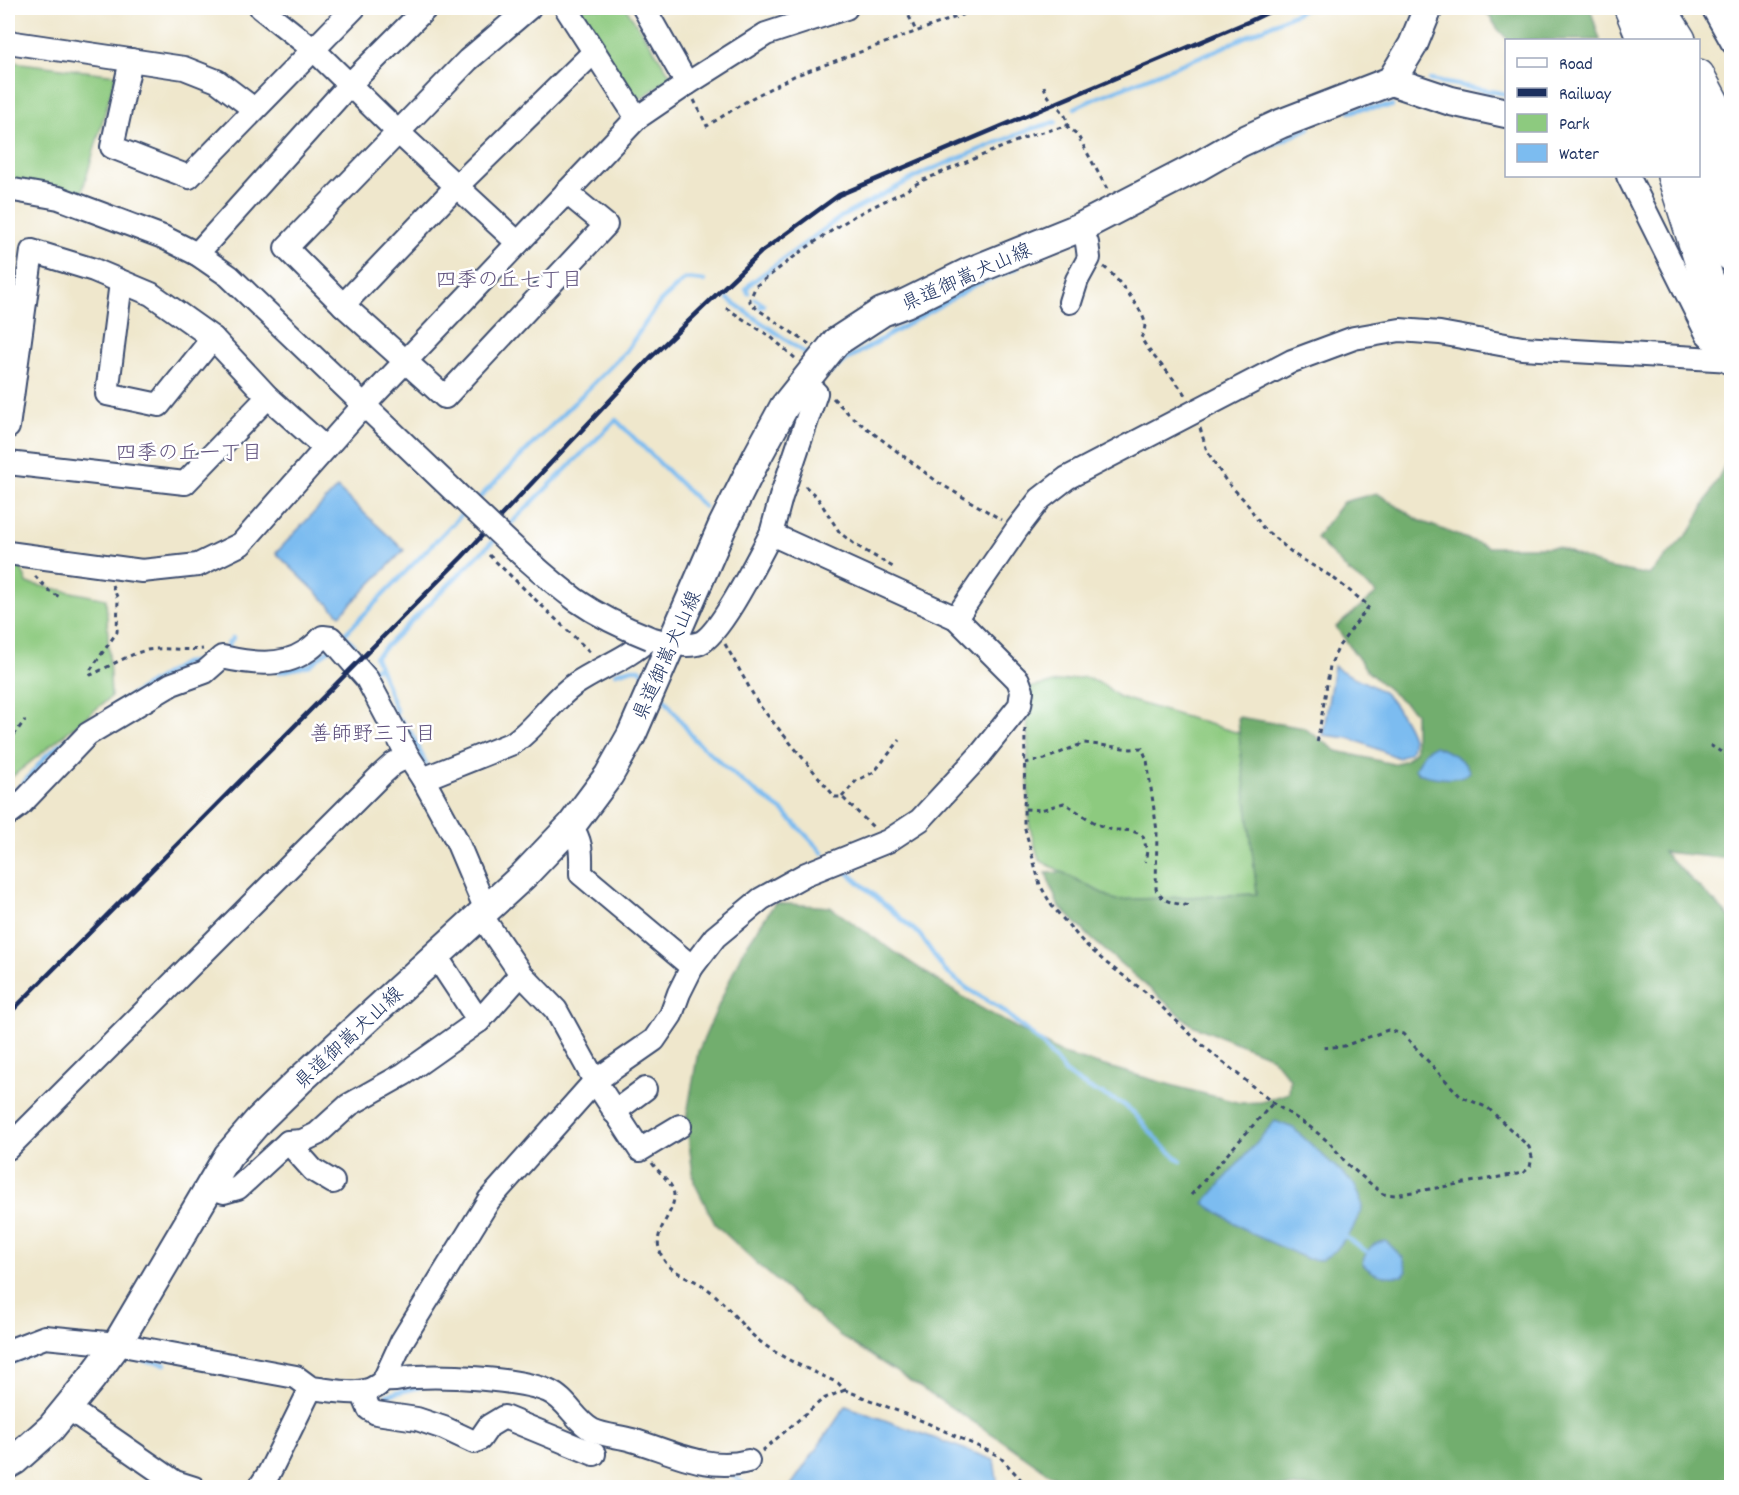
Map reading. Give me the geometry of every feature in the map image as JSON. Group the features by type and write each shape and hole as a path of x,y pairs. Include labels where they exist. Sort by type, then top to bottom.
{"highway":[{"path":"1626,8 1633,39"},
{"path":"1631,8 1644,39"},
{"path":"1657,8 1669,39"},
{"path":"1657,8 1678,39"},
{"path":"1700,80 1731,138"},
{"path":"1700,118 1731,194"},
{"path":"1674,177 1731,359"},
{"path":"1700,177 1731,255"}],"main road":[{"path":"1428,8 1413,45 1391,81 1450,101 1505,112"},
{"name":"県道御嵩犬山線","path":"8,1464 51,1428 117,1344 228,1156 299,1081 523,876 571,826 609,775 631,736 660,642 784,407 813,375 836,342 882,312 906,303 967,273 1084,239 1118,207 1239,143 1280,124 1391,81"}],"street":[{"path":"261,8 314,50 399,134 518,243"},
{"path":"131,60 112,147 189,177 354,8"},
{"path":"197,254 349,85 426,8"},
{"path":"529,8 468,60 399,134 286,248 343,305 445,397 606,225 566,192"},
{"path":"566,8 637,118"},
{"path":"8,553 142,571 198,565 241,544 363,406 637,118 766,34 846,8"},
{"path":"1713,8 1731,42"},
{"path":"650,9 687,84"},
{"path":"8,42 183,68 217,81 254,109"},
{"path":"343,305 456,187 594,51"},
{"path":"1628,177 1707,334 1731,359"},
{"path":"8,189 59,198 163,237 197,254 229,276 454,492 555,583 577,601 619,626 660,642 700,643 716,628 771,534 816,393 813,375"},
{"path":"1070,302 1077,280 1084,239"},
{"path":"8,427 14,330 32,251 94,270 152,294 213,338 268,396 325,448"},
{"path":"121,282 107,394 159,405 213,338"},
{"path":"956,618 1017,529 1040,500 1067,478 1292,361 1354,338 1400,330 1440,333 1522,348 1731,359"},
{"path":"8,463 185,483 268,396"},
{"path":"8,1351 45,1337 117,1344 296,1377 311,1388 359,1393 380,1384 402,1341 489,1200 595,1081 654,1040 671,1015 692,967 715,937 761,899 806,874 888,841 920,820 980,755 1020,705 1022,691 1018,680 956,618 771,534"},
{"path":"8,814 20,805 88,734 172,684 214,664 282,662 304,653 323,637 337,645 367,679 456,839 484,912 520,974 556,1010 595,1081 640,1150 680,1126"},
{"path":"423,779 513,743 526,735 557,699 575,684 636,651 660,642"},
{"path":"8,1148 382,774 393,764 408,756"},
{"path":"571,826 579,837 581,874 692,967"},
{"path":"435,956 479,1021"},
{"path":"210,1187 224,1192 238,1188 288,1142 302,1141 316,1134 349,1105 404,1074 479,1021 520,974"},
{"path":"614,1112 645,1089"},
{"path":"288,1142 313,1170 333,1182"},
{"path":"384,1380 395,1382 413,1377 464,1378 534,1387 560,1398 591,1429 607,1435 631,1440 703,1463 731,1464 748,1461"},
{"path":"259,1488 269,1473 311,1388"},
{"path":"362,1392 369,1409 376,1413 417,1419 474,1442 489,1426 504,1417 594,1454"},
{"path":"68,1408 175,1482 194,1488"}],"path":[{"path":"906,8 916,31"},
{"path":"687,84 707,126 750,99 794,76 981,8"},
{"path":"1044,86 1047,95 1068,118 1068,128"},
{"path":"813,375 809,343 757,309 750,302 750,298 756,286 803,250 854,216 921,181 1031,135 1066,126 1077,134 1118,207"},
{"path":"1084,239 1144,317 1145,325 1141,338 1149,352 1179,386 1194,412 1207,451 1226,481 1246,502 1263,528 1294,555 1332,577 1370,606 1339,646 1330,666 1317,744"},
{"path":"726,308 782,345 822,384 835,402 883,442 939,483 1017,529"},
{"path":"788,476 802,482 817,497 840,533 857,546 896,568"},
{"path":"489,555 605,668"},
{"path":"33,556 32,571 38,582 60,597"},
{"path":"106,566 118,599 117,632 89,672 91,675 144,651 205,649 214,664"},
{"path":"716,628 759,705 835,797 842,797 888,841"},
{"path":"1015,710 1024,718 1024,825 1040,885 1052,906 1083,942 1105,962 1148,994 1200,1044 1273,1103 1330,1143 1347,1164 1383,1194 1395,1195 1523,1173 1530,1167 1532,1157 1529,1147 1488,1108 1460,1096 1403,1034 1388,1030 1344,1046 1322,1048"},
{"path":"8,743 25,720"},
{"path":"842,797 856,781 874,772 900,740"},
{"path":"1025,763 1045,759 1084,743 1131,749 1142,748 1147,760 1157,831 1156,889 1160,897 1166,901 1191,906"},
{"path":"1710,745 1731,759"},
{"path":"1025,809 1041,810 1064,803 1080,815 1108,829 1135,831 1143,836 1147,851 1145,862"},
{"path":"1191,1195 1273,1103"},
{"path":"640,1150 670,1185 675,1196 660,1230 658,1241 662,1259 672,1270 707,1288 724,1302 756,1338 778,1354 838,1383 845,1390 926,1422 999,1456 1029,1488"},
{"path":"748,1461 769,1446 823,1399 845,1390"}],"green space":[{"path":"573,8 626,8 672,77 635,102"},
{"path":"1484,8 1590,8 1600,39 1507,39"},
{"path":"13,62 116,75 82,192 8,180"},
{"path":"1731,453 1731,859 1663,852 1731,918 1731,1487 1068,1487 997,1437 839,1335 715,1224 694,1182 686,1120 698,1052 742,952 775,903 830,907 972,1003 1063,1054 1240,1103 1261,1102 1289,1093 1290,1079 1272,1057 1192,1025 1092,939 1058,905 1046,873 1062,872 1115,900 1257,894 1238,717 1304,728 1337,751 1393,764 1406,760 1415,751 1415,712 1368,672 1336,627 1377,593 1349,572 1316,538 1343,502 1377,493 1418,520 1488,547 1557,547 1605,567 1649,575 1692,529"},
{"path":"8,565 21,567 27,583 106,599 111,697 8,780"},
{"path":"1084,677 1104,685 1119,697 1239,733 1258,894 1115,900 1039,860 1029,824 1027,688"}],"water":[{"path":"337,488 404,550 340,615 276,553"},
{"path":"1334,666 1375,688 1390,699 1412,738 1410,752 1399,758 1350,738 1323,735"},
{"path":"1434,746 1460,759 1470,772 1458,778 1438,778 1418,773 1415,769 1420,758 1424,752"},
{"path":"1275,1121 1293,1128 1354,1184 1360,1197 1362,1208 1352,1230 1336,1250 1322,1260 1308,1259 1250,1233 1204,1203"},
{"path":"1386,1241 1403,1258 1407,1271 1403,1276 1380,1275 1366,1268 1362,1263 1370,1248"},
{"path":"846,1406 994,1460 998,1487 790,1487"}],"waterway":[{"path":"1075,108 1219,49 1307,8"},
{"path":"1430,80 1505,94"},
{"path":"1350,112 1392,106"},
{"path":"748,293 746,289 751,283 841,217 925,172 1028,130 1056,122"},
{"path":"1216,172 1309,128"},
{"path":"827,371 831,372 843,362 973,286 1017,268"},
{"path":"475,502 626,351 660,302 685,279 704,281"},
{"path":"728,299 809,356"},
{"path":"755,299 764,305 760,307"},
{"path":"505,529 616,420 704,507"},
{"path":"340,639 466,510"},
{"path":"367,661 372,671 379,665 375,657 495,539"},
{"path":"344,635 354,645"},
{"path":"229,651 228,644 233,638"},
{"path":"279,672 310,665 332,647"},
{"path":"112,707 184,663 202,664"},
{"path":"379,665 397,713"},
{"path":"616,673 629,669 640,669 643,673"},
{"path":"663,697 695,740 745,784 783,811 823,853"},
{"path":"400,720 411,733 426,764"},
{"path":"8,797 22,785 47,755 74,734"},
{"path":"847,872 920,935 945,971 968,989 1000,1008 1042,1044 1068,1075 1123,1104 1160,1143 1181,1161"},
{"path":"1341,1234 1366,1251"},
{"path":"8,1364 53,1347"},
{"path":"132,1358 165,1364"},
{"path":"387,1395 420,1387"},
{"path":"677,1467 700,1474 715,1474"},
{"path":"727,1474 750,1488"}],"railway":[{"path":"8,1015 462,557 650,358 761,252 839,195 1277,8"}],"district":[{"name":"四季の丘七丁目","path":"509,279"},
{"name":"四季の丘一丁目","path":"189,452"},
{"name":"善師野三丁目","path":"373,733"}]}
